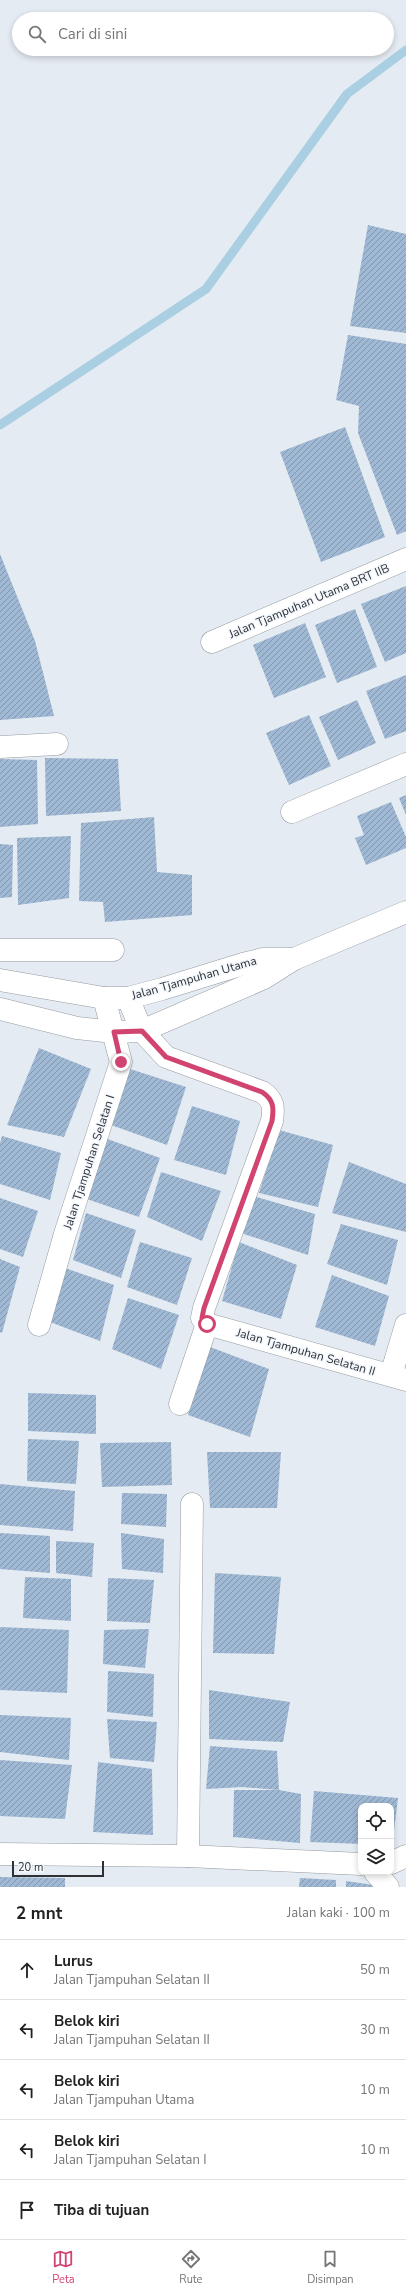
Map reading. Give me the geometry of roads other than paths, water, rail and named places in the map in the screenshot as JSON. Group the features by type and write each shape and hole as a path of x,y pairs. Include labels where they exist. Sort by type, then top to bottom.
{"street":[{"name":"Jalan Tjampuhan Utama BRT IIB","path":"212,642 406,559"},
{"path":"0,747 57,744"},
{"path":"292,812 406,764"},
{"name":"Jalan Tjampuhan Utama","path":"0,1010 52,1024 114,1032 142,1031 264,978 300,956 406,912"},
{"path":"0,950 113,950"},
{"name":"Jalan Tjampuhan Utama","path":"0,980 104,998 128,998 162,990 263,959 300,956"},
{"name":"Jalan Tjampuhan Selatan I","path":"39,1325 65,1234 121,1062 104,998"},
{"path":"128,998 142,1031 166,1057 262,1092 270,1097 272,1104 272,1121 204,1308 202,1318 207,1324 180,1404"},
{"name":"Jalan Tjampuhan Selatan II","path":"207,1324 398,1378"},
{"path":"398,1378 406,1325"},
{"path":"188,1856 192,1504"},
{"path":"0,1854 188,1856 358,1864"},
{"path":"394,1862 406,1856"},
{"path":"378,1875 388,1887"}],"waterway":[{"path":"0,425 206,289 347,94 406,50"}]}
